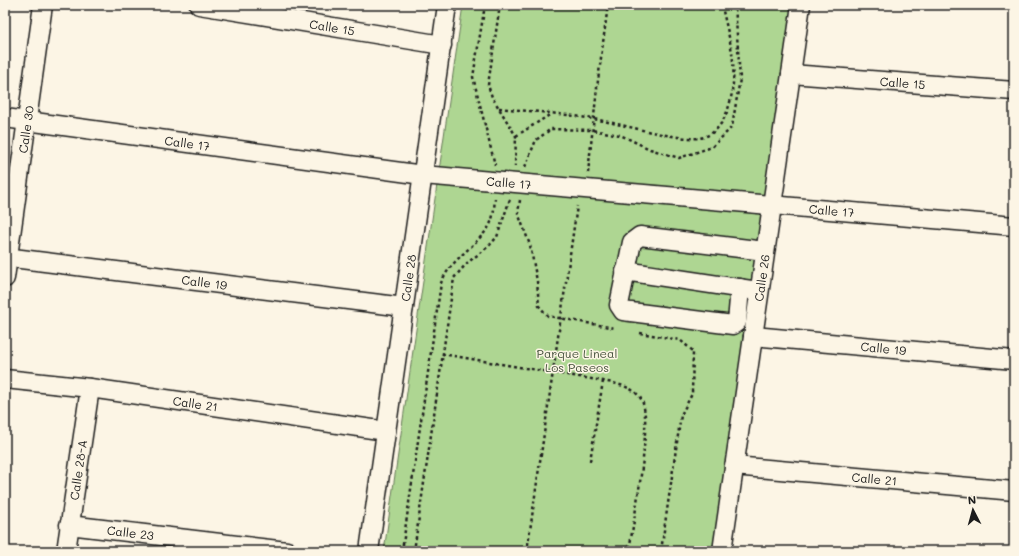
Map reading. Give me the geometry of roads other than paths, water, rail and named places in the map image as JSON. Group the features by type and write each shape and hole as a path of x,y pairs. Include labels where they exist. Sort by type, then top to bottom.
{"street":[{"name":"Calle 30","path":"5,278 43,5"},
{"name":"Calle 15","path":"199,5 442,45"},
{"name":"Calle 28","path":"369,551 447,5"},
{"name":"Calle 26","path":"722,551 801,5"},
{"name":"Calle 15","path":"791,74 1014,91"},
{"name":"Calle 17","path":"5,118 423,175 1014,226"},
{"path":"740,288 737,322 733,325 623,311 619,305 632,242 640,236 766,251"},
{"name":"Calle 19","path":"7,257 404,306"},
{"path":"625,271 760,291"},
{"name":"Calle 19","path":"753,336 1014,360"},
{"name":"Calle 21","path":"5,379 90,388 386,431"},
{"name":"Calle 28-A","path":"66,551 90,388"},
{"name":"Calle 21","path":"734,466 1014,491"},
{"name":"Calle 23","path":"69,525 287,551"}],"park label":[{"name":"Parque Lineal Los Paseos","path":"577,360"}]}
